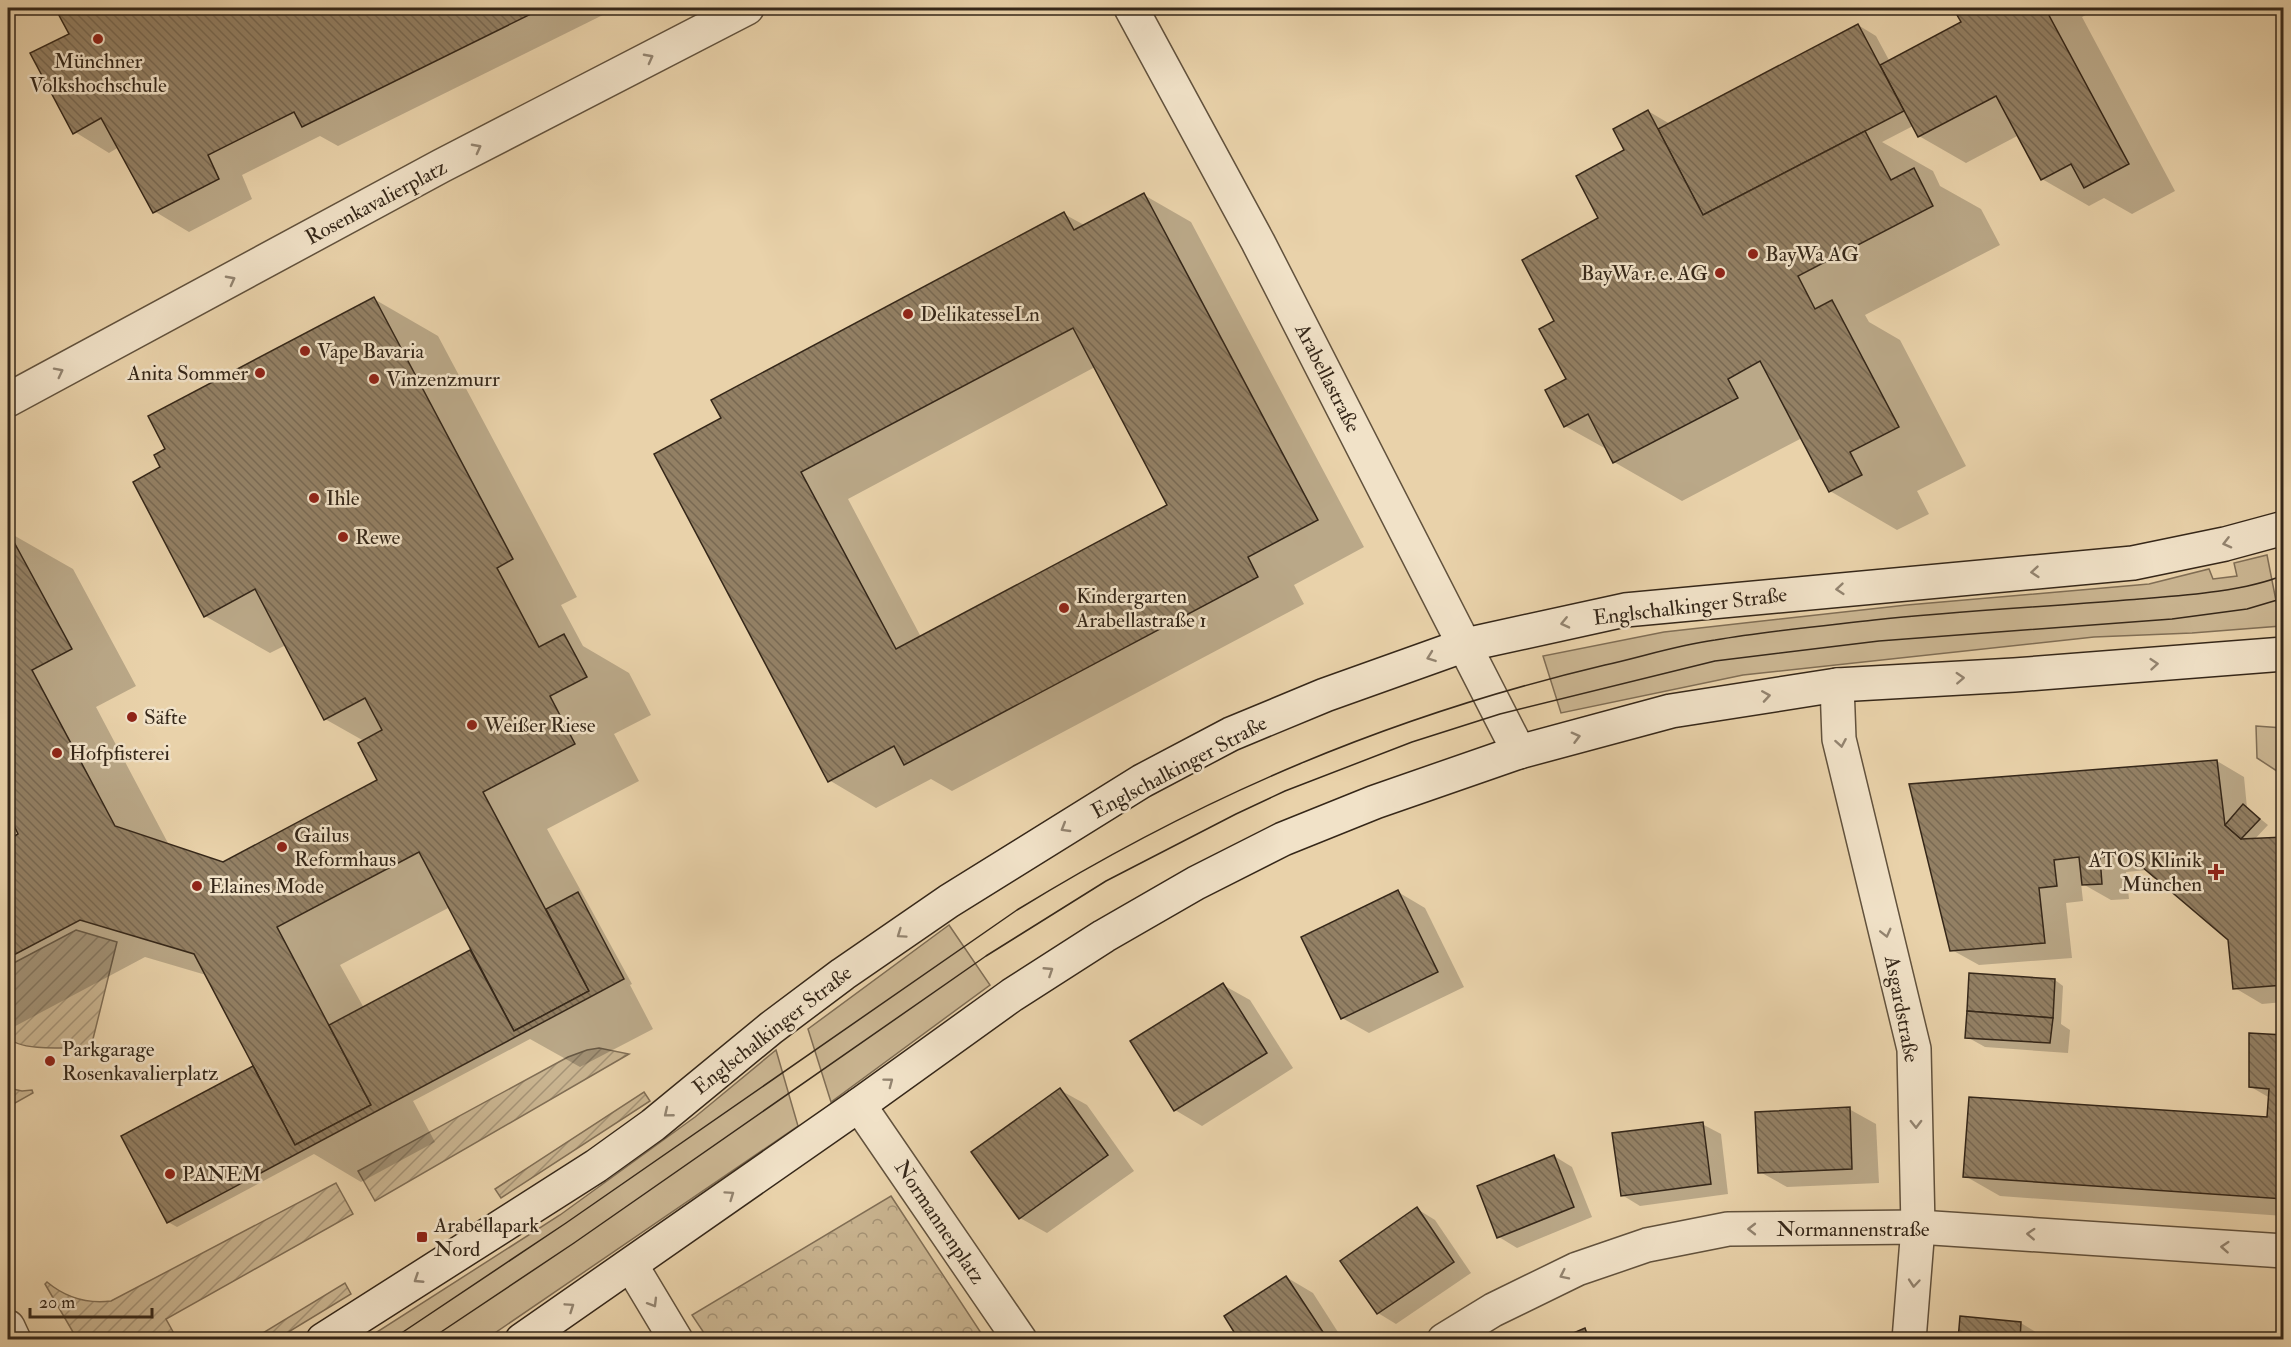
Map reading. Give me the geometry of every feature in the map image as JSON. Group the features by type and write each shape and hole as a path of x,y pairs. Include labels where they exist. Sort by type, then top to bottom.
{"main road":[{"name":"Rosenkavalierplatz","path":"8,400 441,166 747,8"},
{"name":"Arabellastraße","path":"1131,8 1258,242 1519,753"},
{"name":"Englschalkinger Straße","path":"322,1340 596,1166 653,1125 771,1028 843,974 949,901 1132,787 1231,734 1325,695 1465,645 1625,610 2133,563 2225,544 2283,528"},
{"path":"522,1340 859,1105 1012,994 1104,936 1196,883 1283,838 1375,802 1519,753 1671,711 1837,685 2014,675 2283,654"},
{"name":"Asgardstraße","path":"1837,685 1839,739 1914,1049 1918,1227 1909,1340"},
{"name":"Normannenplatz","path":"859,1105 1020,1340"},
{"name":"Normannenstraße","path":"1444,1340 1493,1310 1577,1269 1647,1245 1728,1229 1918,1227 2283,1251"},
{"path":"631,1265 676,1340"},
{"path":"8,1328 14,1340"}],"green space":[{"path":"2267,555 2281,626 2094,637 1743,675 1561,713 1543,656 1664,632 1907,605 2149,584 2209,569 2213,579 2237,576 2234,563"},
{"path":"2256,726 2283,728 2283,775 2257,758"},
{"path":"949,925 990,985 831,1102 808,1029"},
{"path":"76,930 117,942 91,1047 33,1047 13,1041 8,1036 8,966"},
{"path":"599,1048 629,1054 375,1201 358,1171 568,1057"},
{"path":"776,1050 798,1126 486,1339 366,1339 560,1215 695,1117"},
{"path":"8,1088 22,1091 32,1090 33,1093 8,1107"},
{"path":"644,1092 650,1101 501,1198 495,1189"},
{"path":"336,1183 353,1214 166,1319 177,1339 77,1339 45,1284 47,1282 61,1292 77,1298 111,1301"},
{"path":"891,1196 985,1339 708,1339 692,1315"},
{"path":"345,1283 351,1294 277,1339 253,1339"}],"building":[{"path":"55,8 543,8 302,127 294,112 208,155 219,179 153,213 101,118 73,134 30,53 69,34"},
{"path":"1953,8 2045,8 2129,164 2084,188 2071,164 2041,180 1996,96 1918,137 1880,65 1961,22"},
{"path":"1858,24 1904,111 1703,215 1658,129"},
{"path":"1648,110 1703,215 1865,131 1891,180 1914,168 1933,206 1798,276 1815,309 1832,300 1899,427 1850,452 1862,475 1829,492 1760,361 1728,379 1738,398 1613,463 1588,414 1564,427 1545,390 1566,379 1539,329 1554,321 1522,260 1598,218 1576,176 1624,150 1613,129"},
{"path":"1144,193 1318,520 1248,557 1258,577 904,765 894,746 828,782 654,454 721,418 711,400 1064,212 1074,230","holes":["1073,328 1167,505 896,649 801,472"]},
{"name":"Weißer Riese","path":"374,297 513,559 497,568 539,647 564,634 587,677 550,696 575,744 483,792 589,991 514,1031 419,852 277,927 371,1105 295,1145 194,954 80,920 8,958 8,865 14,861 8,849 8,840 18,834 8,813 8,531 72,649 32,670 115,826 223,862 377,780 358,743 382,730 365,698 324,720 255,589 204,617 133,482 160,467 154,455 165,449 148,416"},
{"name":"ATOS Klinik München","path":"2217,760 2225,825 2241,839 2284,837 2284,985 2233,989 2228,940 2128,855 2100,857 2102,884 2082,885 2079,857 2054,860 2057,886 2039,888 2045,943 1950,951 1909,784"},
{"path":"2243,804 2260,819 2241,839 2225,825"},
{"path":"1398,890 1438,972 1341,1019 1301,937"},
{"path":"578,892 624,979 167,1223 121,1136 253,1066 295,1145 371,1105 329,1025 470,950 514,1031 589,991 546,909"},
{"path":"1969,973 2055,979 2053,1018 1967,1011"},
{"path":"1223,983 1267,1053 1174,1111 1130,1041"},
{"path":"1967,1011 2053,1018 2050,1043 1965,1038"},
{"path":"2249,1033 2284,1035 2284,1199 1963,1177 1969,1097 2267,1117 2269,1089 2249,1087"},
{"path":"1060,1088 1108,1155 1019,1219 971,1152"},
{"path":"1850,1107 1852,1169 1758,1173 1755,1112"},
{"path":"1703,1122 1711,1184 1621,1196 1612,1133"},
{"path":"1554,1155 1574,1207 1497,1238 1477,1186"},
{"path":"1417,1207 1454,1262 1377,1314 1340,1261"},
{"path":"1286,1276 1325,1335 1318,1340 1239,1340 1224,1316"},
{"path":"1960,1316 2021,1322 2020,1340 1958,1340"},
{"path":"1585,1328 1589,1340 1557,1340"}],"tram line":[{"path":"391,1340 566,1223 1017,910 1158,830 1229,795 1300,764 1374,735 1526,685 1701,642 1774,631 1905,617 2206,593 2248,586 2284,575"},
{"path":"429,1340 574,1243 986,956 1106,881 1285,791 1412,742 1500,714 1715,661 1879,641 2172,619 2247,609 2284,598"}],"place":[{"name":"Münchner Volkshochschule","path":"98,39"},
{"name":"BayWa AG","path":"1753,254"},
{"name":"BayWa r. e. AG","path":"1720,273"},
{"name":"DelikatesseLn","path":"908,314"},
{"name":"Vape Bavaria","path":"305,351"},
{"name":"Anita Sommer","path":"260,373"},
{"name":"Vinzenzmurr","path":"374,379"},
{"name":"Ihle","path":"314,498"},
{"name":"Rewe","path":"343,537"},
{"name":"Kindergarten Arabellastraße 1","path":"1064,608"},
{"name":"Säfte","path":"132,717"},
{"name":"Weißer Riese","path":"472,725"},
{"name":"Hofpfisterei","path":"57,753"},
{"name":"Gailus Reformhaus","path":"282,847"},
{"name":"ATOS Klinik München","path":"2216,872"},
{"name":"Elaines Mode","path":"197,886"},
{"name":"Parkgarage Rosenkavalierplatz","path":"50,1061"},
{"name":"PANEM","path":"170,1174"},
{"name":"Arabellapark Nord","path":"422,1237"}]}
